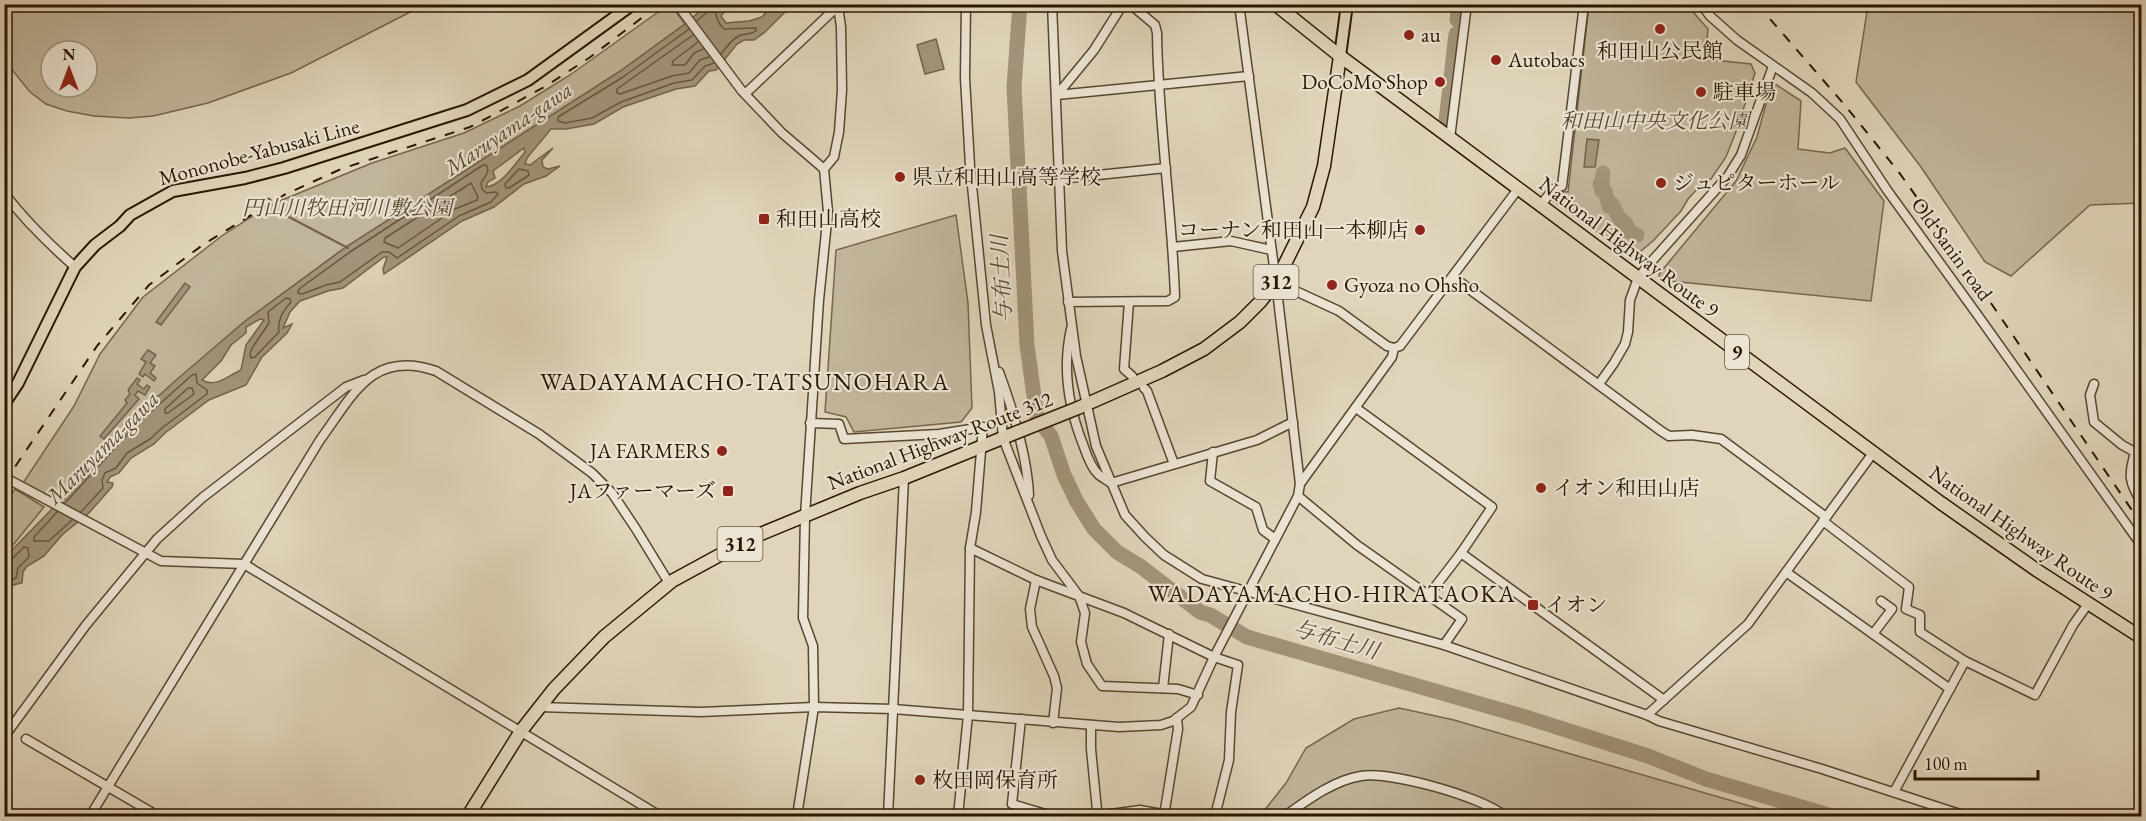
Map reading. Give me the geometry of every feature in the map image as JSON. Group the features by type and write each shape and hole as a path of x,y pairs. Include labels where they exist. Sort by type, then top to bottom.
{"highway":[{"name":"National Highway Route 9","path":"1275,4 1340,56 1874,453 1996,542 2142,638"},
{"name":"National Highway Route 312","path":"468,816 539,706 604,637 669,583 751,538 860,493 982,447 1162,371 1204,349 1240,322 1276,282 1313,207 1324,166 1340,56"}],"main road":[{"name":"Mononobe-Yabusaki Line","path":"4,404 18,383 75,267 95,245 120,226 130,215 173,191 245,178 284,168 467,110 528,80 633,4"},
{"path":"1340,56 1347,4"}],"street":[{"path":"677,4 744,92 782,133 824,169 828,212 810,423 803,618 813,646 814,706 797,816"},
{"path":"966,4 965,78 970,166 986,325 1007,436 1041,536 1052,560 1079,596 1085,613 1081,642 1087,664 1102,686 1178,689 1198,695"},
{"path":"1052,4 1062,251 1082,406 1125,515 1164,555 1202,579 1444,645 1659,721 1822,769 1966,816"},
{"path":"1057,95 1094,50 1123,4"},
{"path":"1068,302 1168,301 1175,297 1173,247 1158,85 1157,33 1155,26 1131,4"},
{"path":"539,706 701,712 814,706 893,709 1053,723 1150,727 1177,718 1191,707 1214,657 1298,496 1300,484 1239,4"},
{"path":"1450,138 1467,4"},
{"path":"1541,205 1553,189 1562,186 1584,4"},
{"name":"Old Sanin road","path":"1701,4 1721,26 1812,93 1840,119 1887,190 2142,546"},
{"path":"744,92 839,5"},
{"path":"824,169 834,157 839,132 842,90 839,5"},
{"path":"1599,384 1625,344 1630,300 1638,278 1728,177 1741,155 1773,66"},
{"path":"1057,95 1249,76"},
{"path":"1059,179 1166,168"},
{"path":"1276,282 1339,310 1387,346 1394,348 1400,346 1518,189"},
{"path":"4,193 43,240 75,267"},
{"path":"1173,247 1231,241 1271,250"},
{"path":"1453,277 1669,436 1692,435 1721,439 1909,587 1906,609 1920,615 1920,632 1965,661 2035,695 2073,625 2088,604"},
{"path":"1129,302 1124,369 1132,376"},
{"path":"1072,323 1066,348 1070,402 1076,428 1098,474 1111,483"},
{"path":"1300,484 1392,357 1394,348"},
{"path":"992,351 1010,401 1028,479 1030,504"},
{"path":"4,737 86,625 144,553 202,498 346,387 391,366 419,365 436,371 554,444 592,472 612,493 669,583"},
{"path":"90,816 321,440 367,379"},
{"path":"2094,384 2090,395 2094,422 2138,454 2130,467 2131,482 2142,503"},
{"path":"1144,388 1174,464"},
{"path":"1356,408 1492,507 1428,596"},
{"path":"1111,483 1257,440 1293,422"},
{"path":"810,423 839,424 844,439 939,434 984,427 976,512 970,548 968,715 958,816"},
{"path":"1214,453 1210,481 1256,507 1263,530 1275,539"},
{"path":"1647,715 1748,624 1874,453"},
{"path":"4,477 161,561 244,564 660,816"},
{"path":"888,816 904,478"},
{"path":"1298,496 1357,546 1462,619 1444,645"},
{"path":"970,548 1036,580 1124,613 1214,657 1238,665 1231,712 1228,760 1215,816"},
{"path":"1461,553 1664,700"},
{"path":"1786,572 1950,689"},
{"path":"1036,580 1030,609 1032,627 1050,666 1057,688 1053,723"},
{"path":"1873,634 1892,609 1881,601"},
{"path":"1163,688 1169,634"},
{"path":"1894,792 1965,661"},
{"path":"1091,725 1090,749 1096,816 1140,810 1167,816 1178,729 1177,718"},
{"path":"1021,719 1012,804 1052,816"},
{"path":"26,739 158,816"},
{"path":"1285,816 1305,801 1339,783 1362,776 1396,777 1463,796 1505,816"}],"green space":[{"path":"5,4 424,4 291,73 208,103 153,116 129,118 94,116 67,111 46,104 39,99 99,99 99,39 39,39 39,99 30,92 13,71 5,48"},
{"name":"円山川牧田河川敷公園","path":"671,5 685,24 619,72 346,247 244,322 131,421 58,502 23,483 74,406 100,354 143,297 223,235 270,205 372,163 464,133 520,106 570,75"},
{"name":"和田山中央文化公園","path":"1589,5 1687,5 1708,29 1705,59 1751,64 1755,73 1726,157 1711,179 1703,183 1688,199 1681,211 1653,241 1636,255 1630,256 1551,199 1557,191 1568,192"},
{"path":"1868,5 2141,5 2141,203 2090,205 2011,276 1985,262 1921,167 1856,82"},
{"name":"和田山中央文化公園","path":"1772,82 1801,101 1798,149 1830,153 1845,148 1884,201 1871,301 1660,280 1659,274 1736,181 1757,137"},
{"path":"956,215 968,303 972,408 961,422 854,432 846,417 825,412 836,250"},
{"path":"15,489 44,507 5,552 5,503"},
{"path":"1399,708 1454,720 1784,816 1260,816 1286,783 1306,748 1354,719"}],"water":[{"path":"707,5 724,5 719,8 725,11 721,16 726,23 749,21 762,17 772,5 792,5 754,40 744,40 737,44 716,70 709,71 695,86 676,89 623,107 594,124 551,129 527,158 525,164 530,165 553,148 542,160 543,167 548,169 560,166 546,176 524,184 494,207 462,221 384,274 383,269 387,257 343,288 300,301 290,312 283,328 292,324 287,333 262,357 246,385 209,400 154,444 131,458 119,473 110,477 107,482 113,483 112,487 88,514 63,534 44,556 26,567 22,583 9,586 7,593 9,600 5,607 7,555 131,421 175,381 244,322 346,247 619,72","holes":["524,148 525,152 508,173 486,187 488,182 495,178 493,171","260,319 264,320 246,345 241,370 217,382 202,380 221,361 231,345 246,333 246,327"]},
{"path":"936,39 944,69 925,74 917,45"},
{"path":"1587,139 1599,140 1595,167 1584,167"},
{"path":"185,283 190,287 161,325 156,322"},
{"path":"148,350 156,355 150,363 155,366 150,373 156,378 154,381 145,374 143,377 139,374 146,362 141,359"},
{"path":"137,378 140,380 137,384 144,389 147,385 150,387 145,395 138,391 135,395 139,399 104,439 100,436 127,403 125,400 130,394 128,390"}],"waterway":[{"name":"与布土川","path":"1020,4 1014,87 1027,345 1037,418 1051,436 1064,475 1094,529 1117,552 1140,566 1200,612 1210,615 1247,637 1522,716 1648,756 1706,779 1832,816"},
{"path":"1457,20 1459,4"},
{"path":"1446,121 1456,34"},
{"path":"1603,173 1600,184 1602,191 1605,191 1609,206 1612,204 1619,218 1627,225 1624,229 1637,235"},
{"path":"259,198 270,199 277,212"},
{"path":"287,216 348,248"}],"railway":[{"path":"4,483 97,346 149,285 204,244 284,195 341,169 470,127 495,114 546,86 589,58 660,4"},
{"path":"1757,4 1843,103 1898,171 1963,262 2142,525"}],"place":[{"name":"和田山公民館","path":"1660,29"},
{"name":"au","path":"1409,35"},
{"name":"Autobacs","path":"1496,60"},
{"name":"DoCoMo Shop","path":"1440,82"},
{"name":"駐車場","path":"1701,92"},
{"name":"県立和田山高等学校","path":"900,177"},
{"name":"ジュピターホール","path":"1661,183"},
{"name":"和田山高校","path":"764,219"},
{"name":"コーナン和田山一本柳店","path":"1420,230"},
{"name":"Gyoza no Ohsho","path":"1332,285"},
{"name":"JA FARMERS","path":"722,451"},
{"name":"イオン和田山店","path":"1541,488"},
{"name":"JAファーマーズ","path":"728,491"},
{"name":"イオン","path":"1533,605"},
{"name":"枚田岡保育所","path":"920,780"}],"district":[{"name":"WADAYAMACHO-TATSUNOHARA","path":"745,382"},
{"name":"WADAYAMACHO-HIRATAOKA","path":"1332,594"}],"water label":[{"name":"Maruyama-gawa","path":"508,128"},
{"name":"Maruyama-gawa","path":"102,447"}]}
